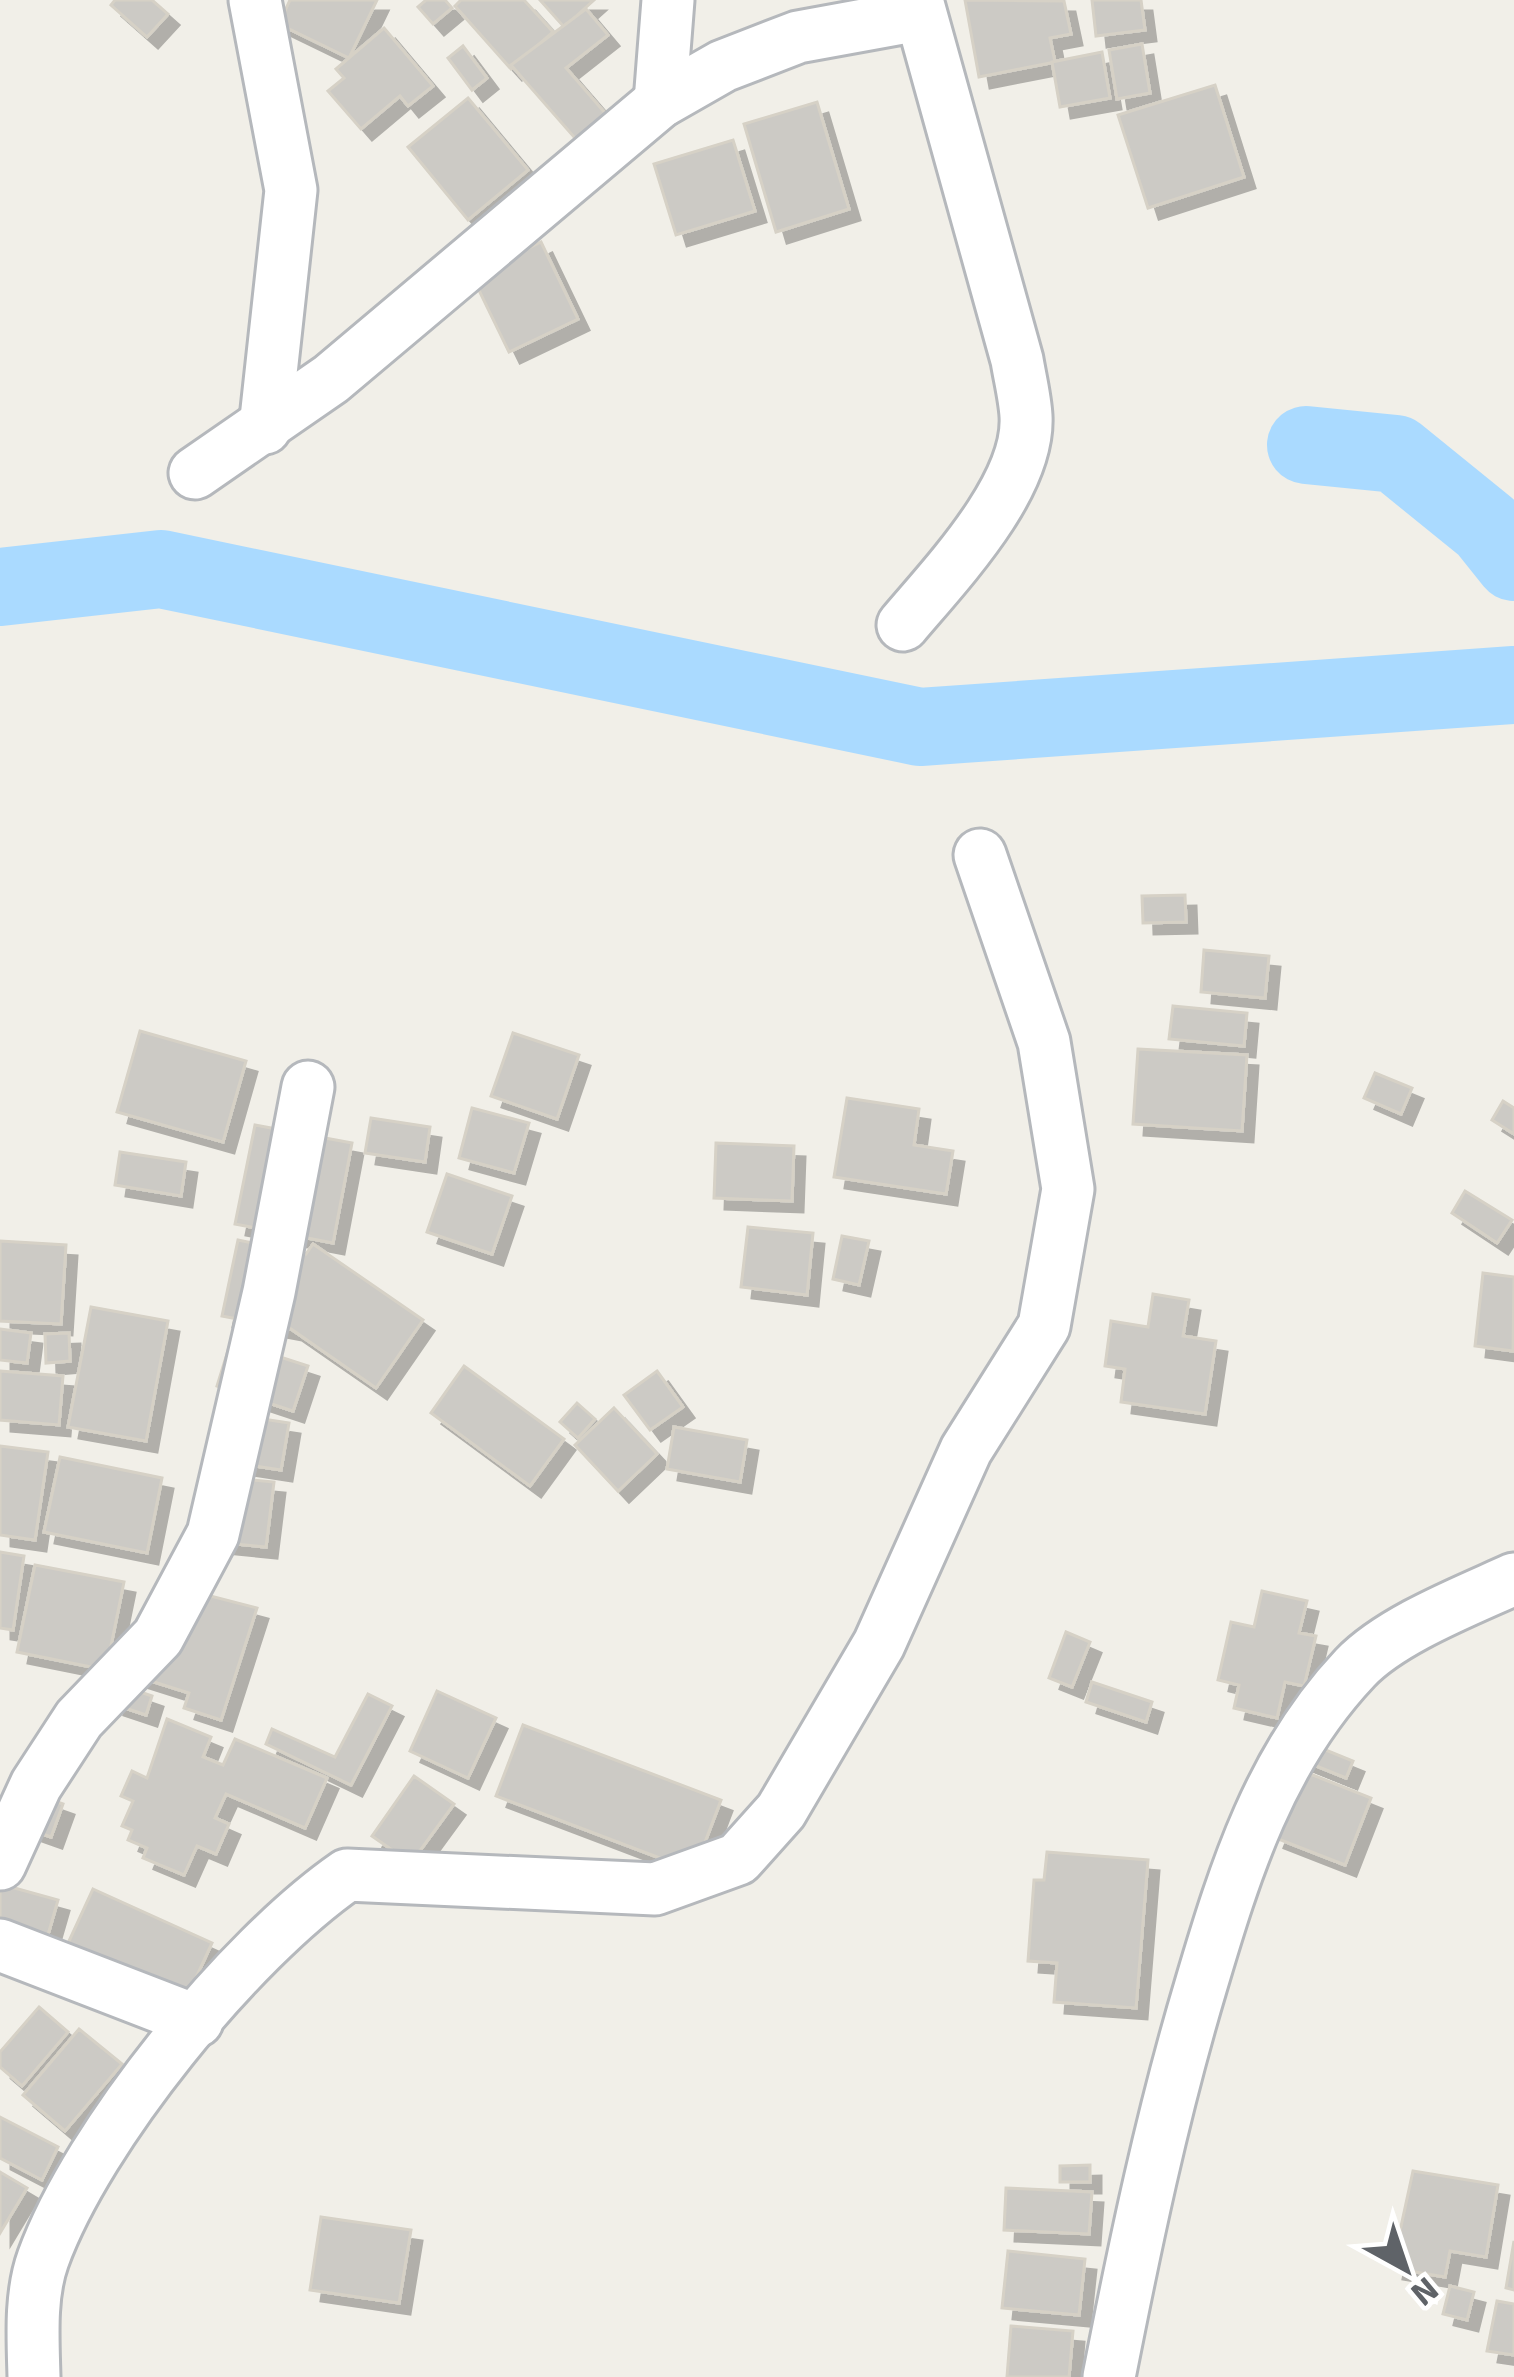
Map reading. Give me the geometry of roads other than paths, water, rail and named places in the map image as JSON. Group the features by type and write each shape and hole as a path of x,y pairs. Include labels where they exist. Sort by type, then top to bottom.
{"street":[{"path":"255,0 291,190 265,428"},
{"path":"660,102 668,0"},
{"path":"195,473 265,428 435,294 660,102 723,66 798,37 918,8 1017,360 1027,421 1011,475 977,536 903,626"},
{"path":"34,2377 32,2330 41,2263 86,2164 197,2021 308,1903 347,1875 655,1889 738,1859 781,1811 879,1644 966,1450 1044,1326 1068,1189 1044,1042 980,855"},
{"path":"0,1864 36,1784 79,1719 158,1637 213,1534 269,1292 308,1088"},
{"path":"1108,2377 1159,2127 1240,1853 1290,1751 1358,1665 1442,1612 1514,1580"},
{"path":"0,1946 197,2021"}],"waterway":[{"path":"1306,445 1396,454 1486,527 1514,562"},
{"path":"0,587 161,569 920,727 1514,685"}]}
